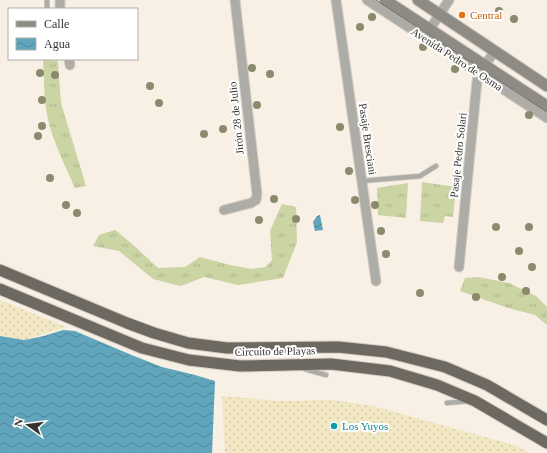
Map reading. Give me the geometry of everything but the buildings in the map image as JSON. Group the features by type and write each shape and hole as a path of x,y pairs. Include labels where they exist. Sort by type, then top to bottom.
{"highway":[{"name":"Circuito de Playas","path":"0,270 154,334 188,343 227,348 338,347 386,352 445,367 487,385 547,420"},
{"name":"Circuito de Playas","path":"0,289 142,348 189,360 240,366 331,364 390,371 437,385 475,401 547,443"}],"main road":[{"name":"Avenida Pedro de Osma","path":"385,0 430,29 482,69 547,106"},
{"path":"418,0 547,86"}],"street":[{"name":"Jirón 28 de Julio","path":"224,210 251,203 256,200 257,194 235,0"},
{"name":"Pasaje Bresciani","path":"336,0 376,281"},
{"name":"Avenida Pedro de Osma","path":"367,0 482,69 547,118"},
{"path":"430,29 448,0"},
{"name":"Pasaje Pedro Solari","path":"459,267 477,81 482,69 495,51"}],"lane":[{"path":"362,181 420,176 436,166"},
{"path":"292,364 326,375"},
{"path":"447,403 475,401"}],"green space":[{"path":"43,60 58,61 61,103 86,186 75,188 59,152 49,124 44,87"},
{"path":"422,182 456,187 453,217 445,216 443,223 420,221"},
{"path":"408,183 406,218 378,215 377,188"},
{"path":"282,204 296,207 297,242 283,278 238,285 204,277 181,286 153,279 119,251 93,246 99,235 115,230 158,268 185,267 200,257 251,269 266,267 272,260 270,231"},
{"path":"478,277 509,283 536,296 547,307 547,325 535,315 508,308 460,291 465,278"}],"sand":[{"path":"0,300 66,327 24,340 0,336"},
{"name":"Los Yuyos","path":"222,396 281,401 332,400 373,406 517,446 529,453 225,453"}],"water":[{"path":"320,215 323,230 315,231 313,222 317,216"},
{"path":"63,330 75,331 162,367 215,381 212,453 0,453 0,336 24,340"}],"tram line":[{"path":"376,0 547,112"}],"place":[{"name":"Central","path":"462,15"},
{"name":"Los Yuyos","path":"334,426"}]}
